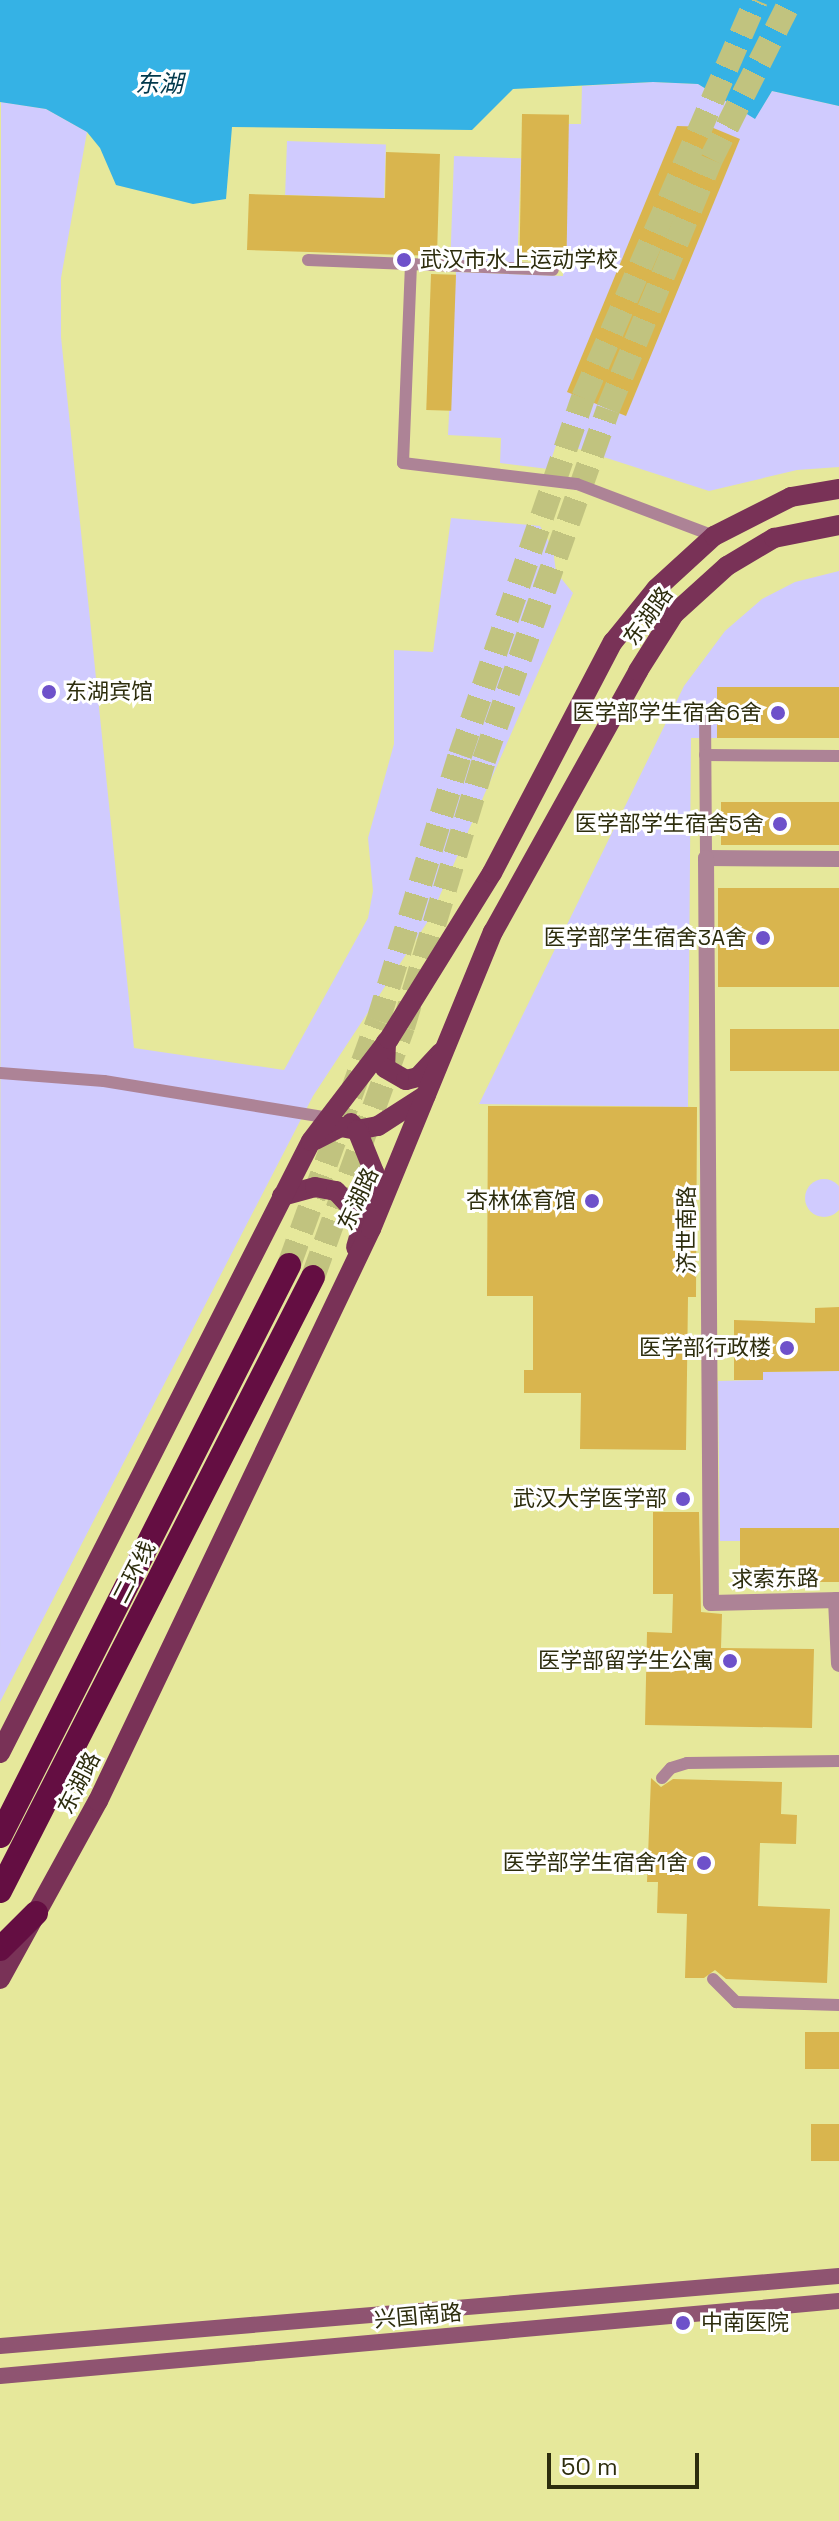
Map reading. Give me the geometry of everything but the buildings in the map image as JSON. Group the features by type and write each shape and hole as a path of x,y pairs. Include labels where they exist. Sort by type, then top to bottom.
{"highway":[{"name":"二环线","path":"0,1836 289,1265"},
{"name":"二环线","path":"0,1891 313,1277"},
{"path":"0,1949 36,1913"}],"main road":[{"name":"东湖路","path":"0,1753 311,1141 386,1042 492,873 613,642 656,589 714,536 771,505 839,489"},
{"name":"东湖路","path":"0,1979 98,1801 371,1229 451,1041 493,932 674,614 704,584 751,550 797,531 839,525"},
{"path":"386,1042 385,1068 406,1080 418,1077 451,1041"},
{"path":"311,1141 341,1127 357,1130 405,1112 429,1092"},
{"path":"345,1097 346,1117 357,1130 374,1172 371,1229"},
{"path":"282,1196 315,1187 336,1191 352,1208 361,1230 346,1280"},
{"name":"兴国南路","path":"0,2346 839,2276"},
{"name":"兴国南路","path":"0,2376 839,2301"}],"street":[{"path":"706,858 839,859"},
{"name":"济世南路","path":"706,858 711,1603"},
{"path":"837,1600 839,1664"},
{"name":"求索东路","path":"711,1603 837,1600"}],"lane":[{"path":"308,260 553,270"},
{"path":"411,264 403,463 577,484 714,536"},
{"path":"705,712 706,858"},
{"path":"705,755 839,756"},
{"path":"0,1073 104,1081 329,1118"},
{"path":"662,1778 671,1768 687,1763 839,1761"},
{"path":"713,1979 736,2002 839,2005"}],"shaded area":[{"path":"653,82 698,84 755,118 772,91 839,106 839,467 797,470 709,491 557,442 548,469 500,463 501,438 448,435 456,272 563,276 568,124 581,124 582,86"},
{"name":"东湖宾馆","path":"1,102 46,109 87,132 61,278 61,337 134,1048 284,1070 368,918 373,891 368,838 394,744 394,650 433,652 451,518 540,526 553,549 556,572 573,593 430,918 313,1096 0,1702"},
{"path":"287,141 386,144 384,198 285,195"},
{"path":"454,156 521,158 517,263 450,261"},
{"path":"839,571 839,688 718,687 717,738 691,738 688,1107 479,1104 684,686 725,631 762,599 795,582"},
{"path":"824,1179 837,1185 843,1198 837,1211 824,1217 811,1211 805,1198 811,1185"},
{"path":"839,1371 839,1528 740,1529 740,1541 720,1541 718,1381 763,1380 763,1372"}],"water":[{"name":"东湖","path":"0,0 839,0 839,106 772,91 755,119 698,84 653,82 513,89 472,130 232,127 226,199 193,204 116,185 100,148 87,132 46,109 0,102"}],"tunnel":[{"path":"289,1265 378,1021 460,755 583,398 756,0"},
{"path":"313,1277 403,1027 484,760 608,409 711,159 791,0"}],"place":[{"name":"武汉市水上运动学校","path":"404,260"},
{"name":"东湖宾馆","path":"49,692"},
{"name":"医学部学生宿舍6舍","path":"778,713"},
{"name":"医学部学生宿舍5舍","path":"780,824"},
{"name":"医学部学生宿舍3A舍","path":"763,938"},
{"name":"杏林体育馆","path":"592,1201"},
{"name":"医学部行政楼","path":"787,1348"},
{"name":"武汉大学医学部","path":"683,1499"},
{"name":"医学部留学生公寓","path":"730,1661"},
{"name":"医学部学生宿舍1舍","path":"704,1863"},
{"name":"中南医院","path":"683,2323"}]}
